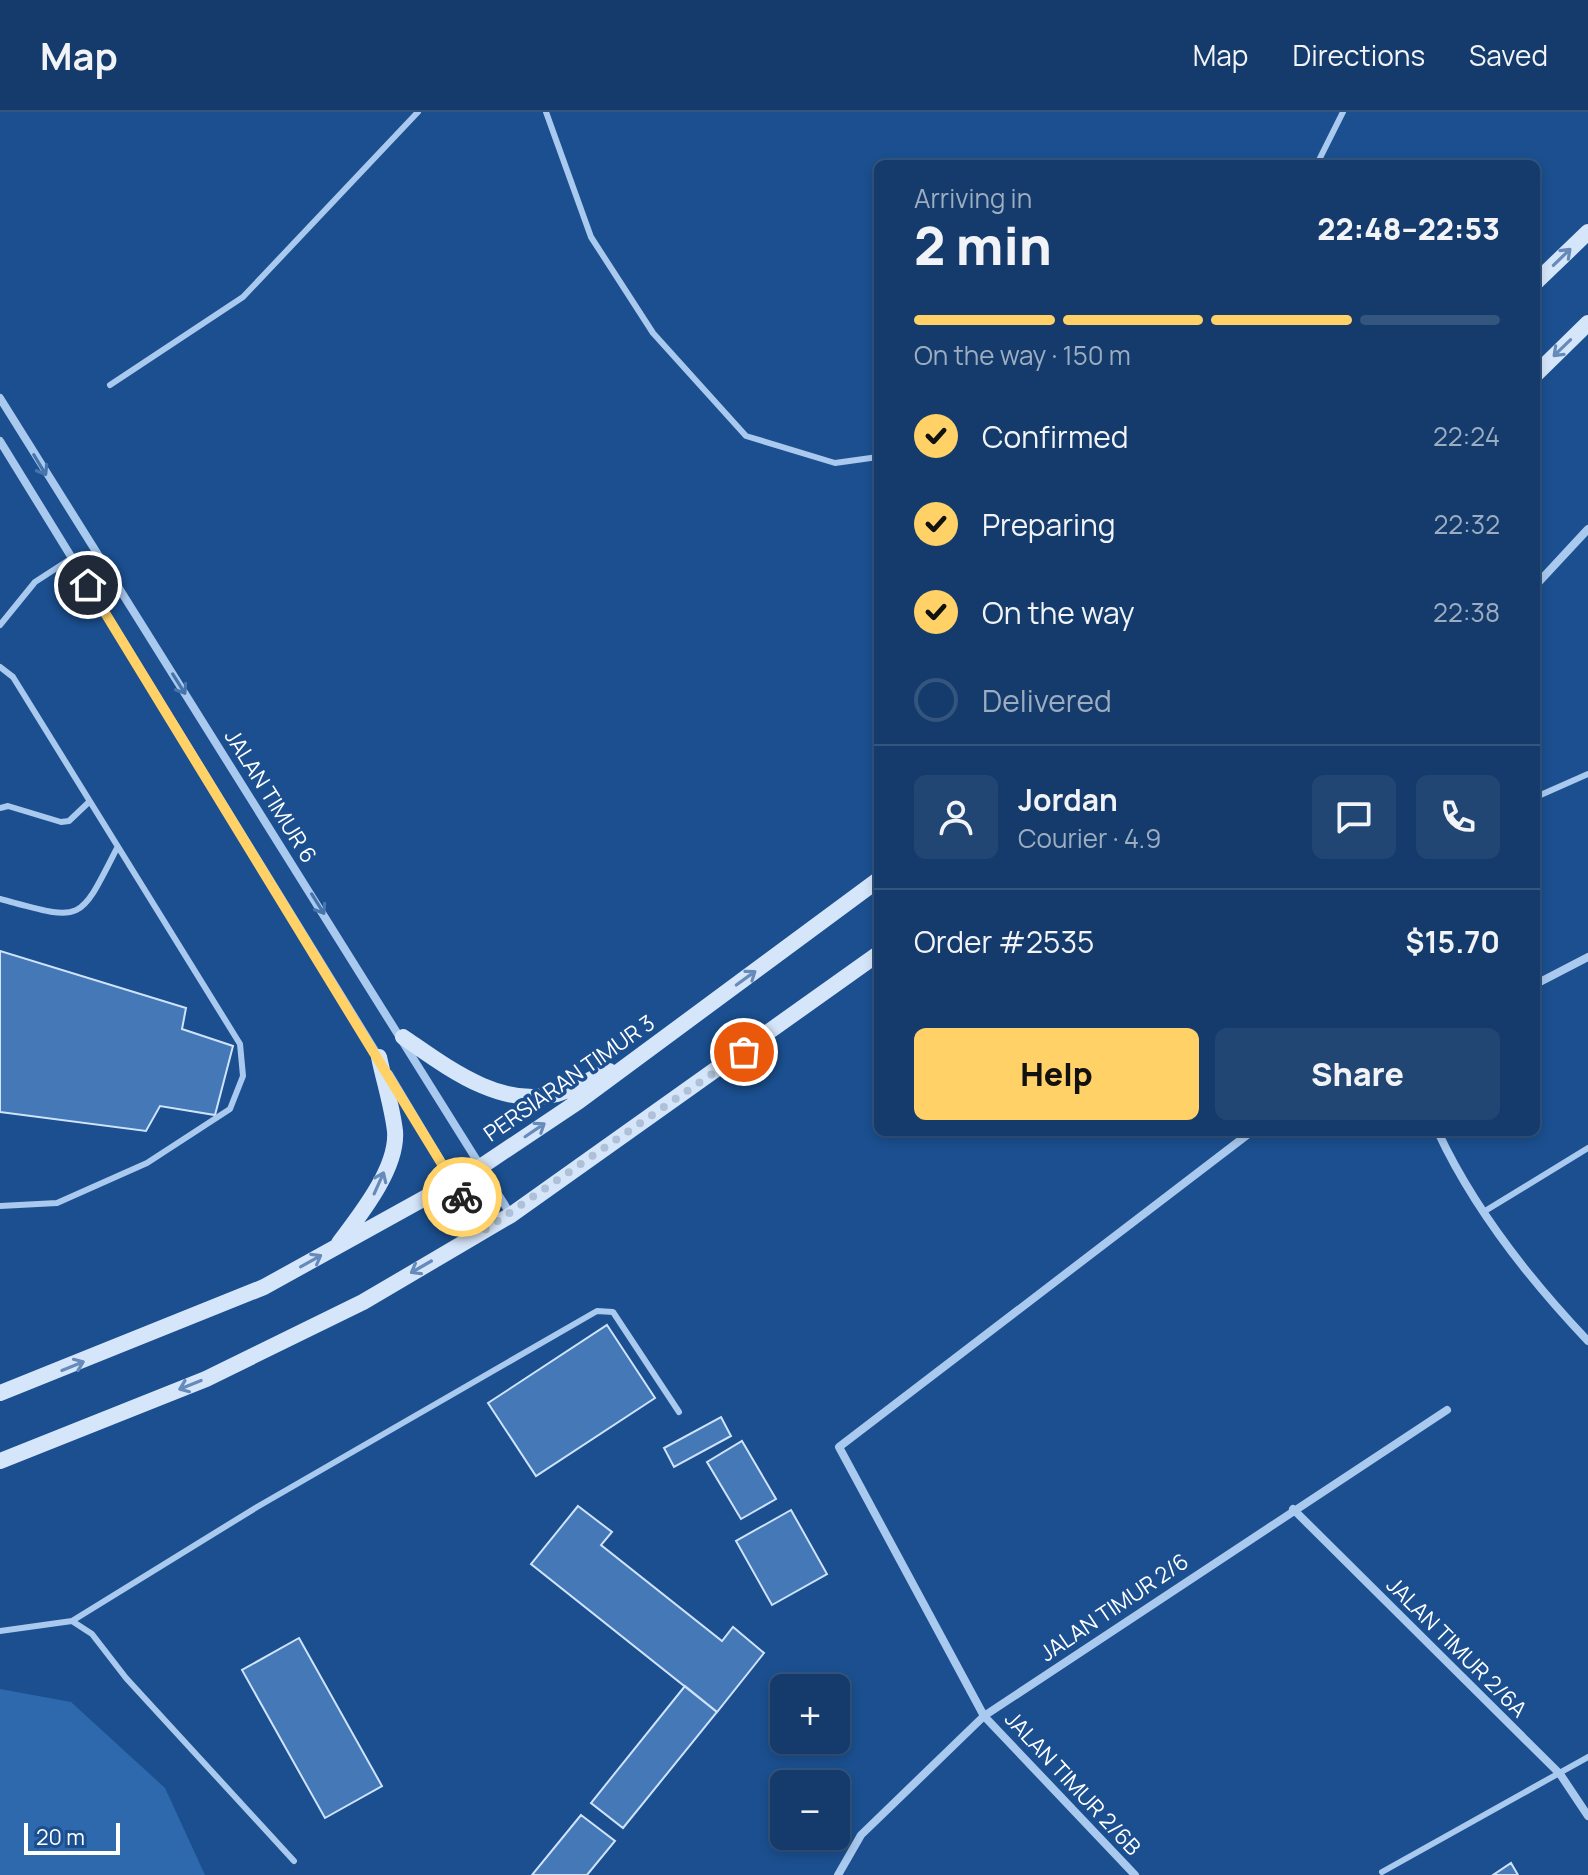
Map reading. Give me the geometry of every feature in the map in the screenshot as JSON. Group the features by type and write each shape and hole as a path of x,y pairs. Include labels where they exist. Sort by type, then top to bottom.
{"street":[{"path":"1540,278 1588,232"},
{"path":"1540,370 1588,323"},
{"name":"JALAN TIMUR 6","path":"0,398 403,1037 479,1168 511,1215"},
{"name":"JALAN TIMUR 6","path":"0,441 483,1231"},
{"path":"1540,581 1588,529"},
{"name":"PERSIARAN TIMUR 3","path":"0,1393 264,1287 479,1168 634,1061 874,883"},
{"path":"0,1461 206,1379 363,1302 511,1215 874,957"},
{"path":"1540,982 1588,957"},
{"path":"403,1037 485,1089 519,1094 555,1094 634,1061"},
{"path":"336,1247 372,1199 392,1151 395,1133 379,1057"},
{"name":"JALAN TIMUR 2/6B","path":"1135,1875 984,1716 839,1447 1246,1136"},
{"path":"1440,1136 1485,1211 1548,1301 1584,1332 1588,1341"},
{"name":"JALAN TIMUR 2/6","path":"838,1875 861,1835 984,1716 1447,1410"},
{"name":"JALAN TIMUR 2/6A","path":"1293,1509 1560,1774 1588,1816"}],"lane":[{"path":"110,385 243,297 418,112"},
{"path":"546,112 591,237 653,333 746,436 835,463 874,458"},
{"path":"1319,160 1343,112"},
{"path":"0,625 35,582 72,558"},
{"path":"0,667 13,677 240,1044 243,1076 230,1109 147,1163 57,1203 0,1206"},
{"path":"1540,795 1588,774"},
{"path":"0,808 8,806 61,822 69,821 89,802"},
{"path":"0,899 59,914 76,912 91,898 117,848"},
{"path":"1485,1211 1588,1148"},
{"path":"0,1631 72,1621 257,1507 597,1311 613,1312 679,1412"},
{"path":"72,1621 92,1634 126,1678 294,1861"},
{"path":"1382,1874 1588,1757"}],"shaded area":[{"path":"0,1689 71,1702 165,1788 205,1875 0,1875"}],"building":[{"path":"0,951 186,1008 182,1029 233,1046 215,1115 160,1106 146,1131 0,1112"},
{"path":"607,1325 655,1398 536,1476 488,1403"},
{"path":"721,1417 731,1436 674,1467 664,1448"},
{"path":"742,1441 776,1499 741,1519 707,1462"},
{"path":"578,1506 612,1532 601,1545 722,1641 733,1627 764,1653 717,1712 531,1564"},
{"path":"791,1510 827,1574 772,1605 736,1541"},
{"path":"299,1638 382,1786 325,1818 242,1670"},
{"path":"685,1686 717,1712 623,1828 591,1803"},
{"path":"581,1815 615,1841 587,1875 532,1875"},
{"path":"1511,1863 1518,1875 1493,1875"}],"way so far":[{"path":"462,1197 483,1231 511,1215 744,1052"}],"route":[{"path":"88,585 462,1197"}]}
